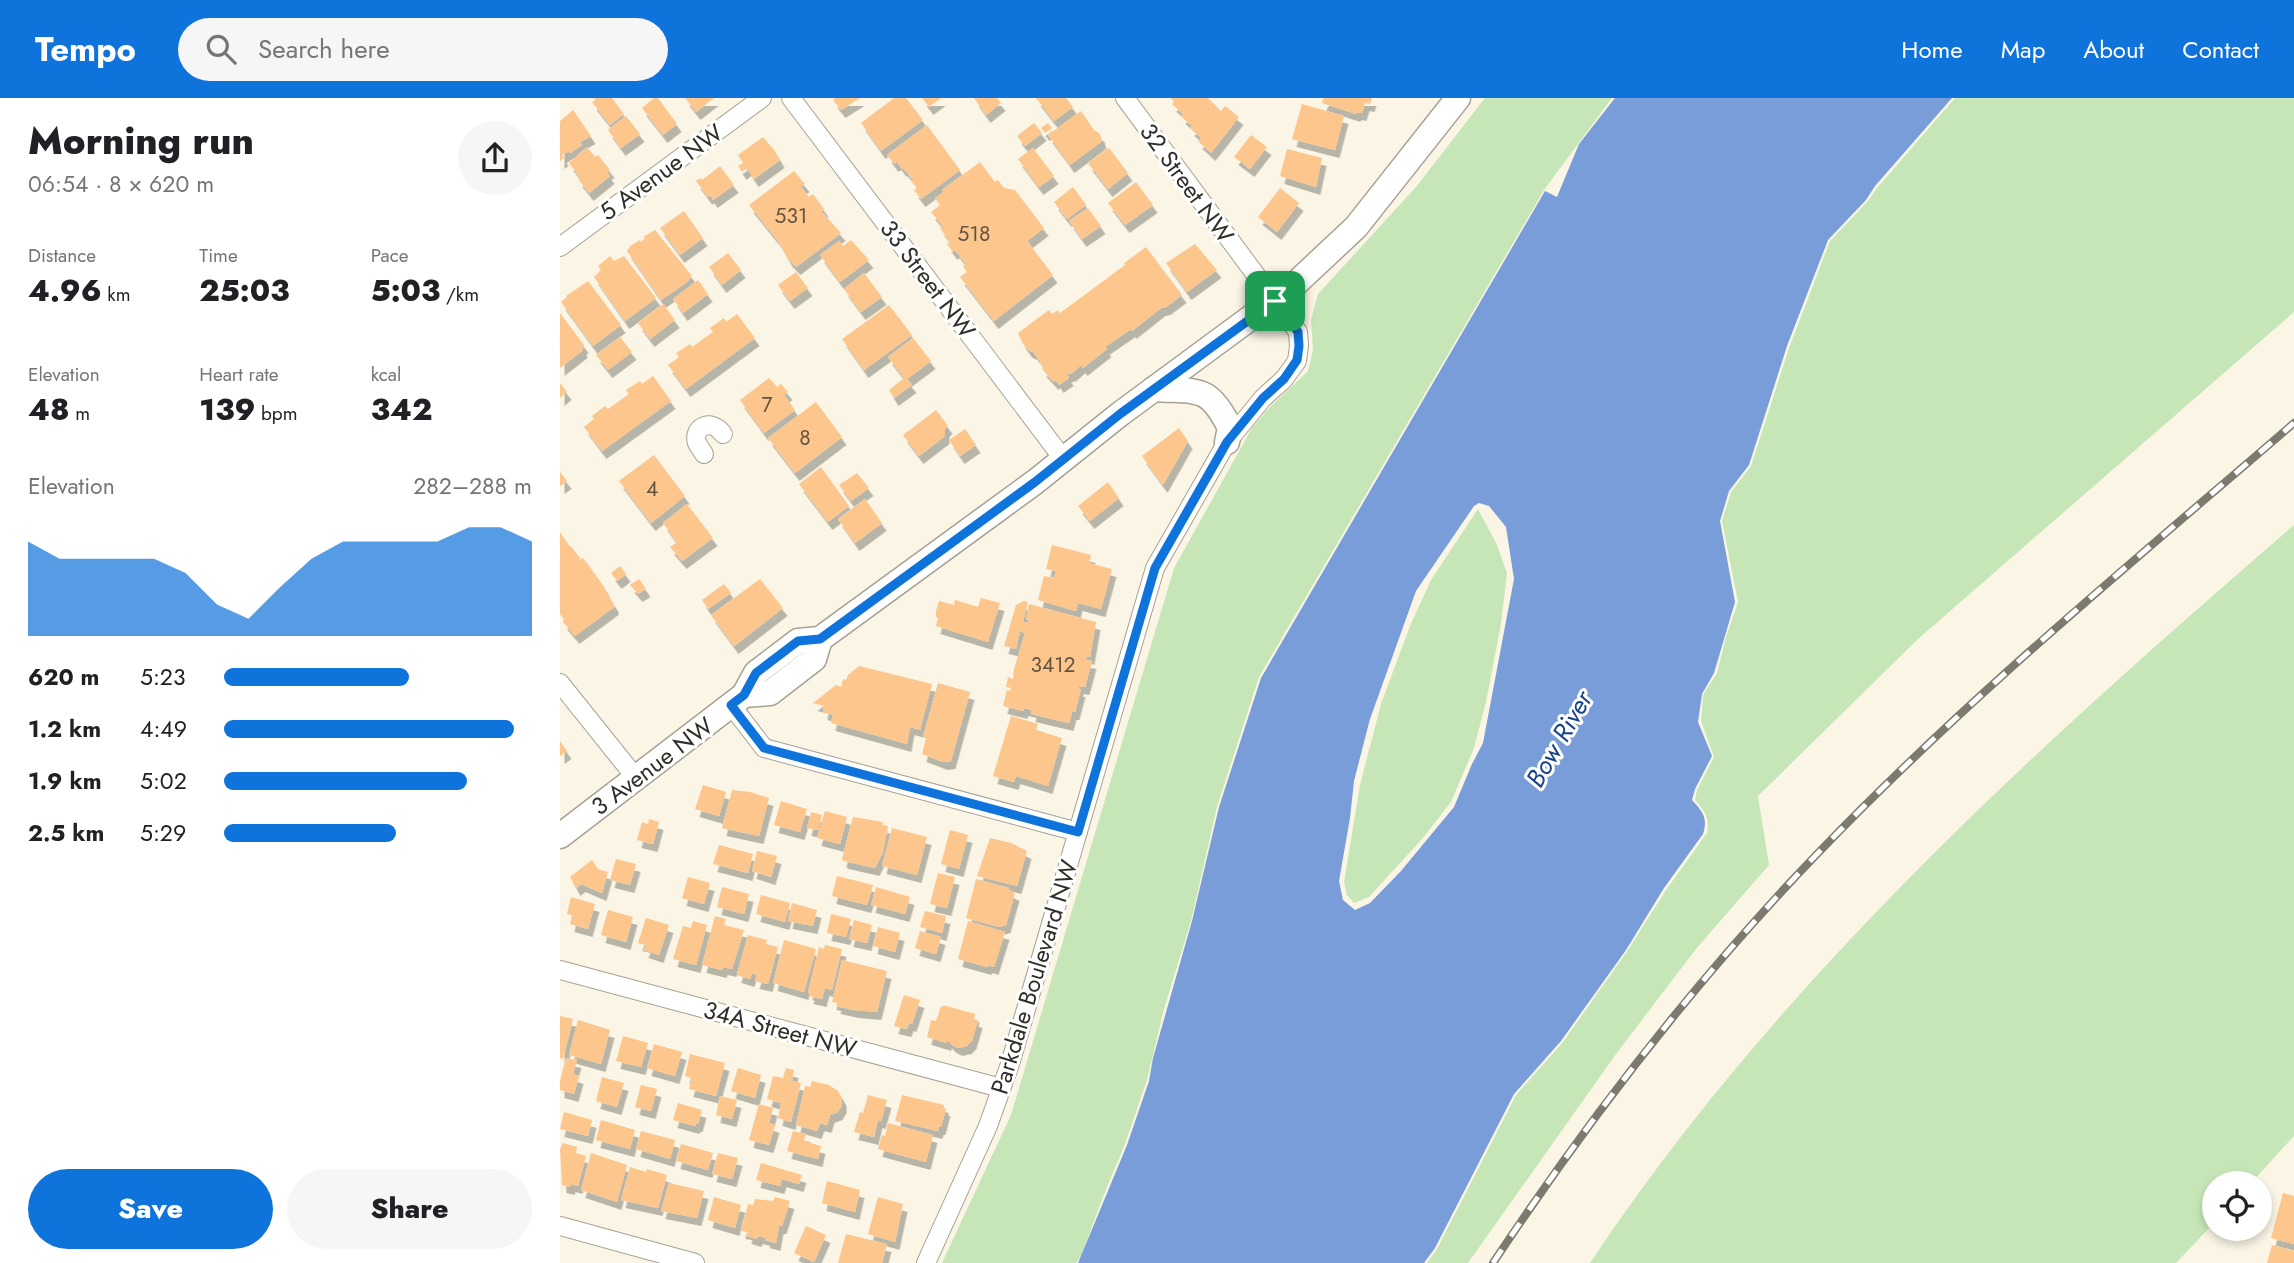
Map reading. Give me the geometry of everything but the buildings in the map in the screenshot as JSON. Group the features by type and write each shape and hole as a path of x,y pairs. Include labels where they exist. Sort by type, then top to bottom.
{"main road":[{"path":"1275,301 1356,227 1458,98"},
{"name":"3 Avenue NW","path":"560,836 737,700 770,693 814,659 820,639 1275,301"},
{"path":"1154,389 1201,392 1213,399 1230,428 1227,442"}],"street":[{"name":"5 Avenue NW","path":"562,241 762,98"},
{"name":"33 Street NW","path":"791,98 1064,460"},
{"name":"32 Street NW","path":"1125,98 1275,301"},
{"name":"Parkdale Boulevard NW","path":"926,1263 988,1126 1010,1064 1155,568 1227,442 1263,398 1284,379 1297,360 1298,332 1275,301"},
{"path":"704,454 697,442 697,434 702,428 709,424 717,426 723,434"},
{"path":"560,683 636,778"},
{"path":"737,700 764,748 1078,832"},
{"name":"34A Street NW","path":"560,970 1001,1088"},
{"path":"560,1226 695,1263"}],"green space":[{"path":"1485,98 1612,98 1544,190 1259,677 1217,807 1191,921 1164,1009 1147,1080 1081,1256 1076,1263 942,1263 1011,1115 1174,568 1252,428 1308,371 1313,350 1311,320 1318,294 1416,187"},
{"path":"1955,98 2294,98 2294,312 1918,639 1758,796 1769,865 1696,949 1616,1054 1468,1263 1427,1263 1437,1249 1516,1095 1563,1042 1707,833 1706,815 1695,800 1697,790 1714,757 1701,721 1703,695 1717,673 1738,602 1722,521 1731,492 1751,466 1789,348 1830,241 1868,201"},
{"path":"1478,509 1497,545 1507,573 1501,624 1474,748 1451,802 1422,839 1369,897 1354,903 1347,895 1344,882 1360,785 1381,704 1410,626 1431,580"},
{"path":"2294,525 2294,1136 2262,1171 2202,1171 2202,1236 2176,1263 1590,1263 1664,1159 1744,1059 1828,963 1917,870 2008,781"}],"water":[{"name":"Bow River","path":"1615,98 1952,98 1875,186 1866,200 1828,240 1787,346 1749,465 1729,491 1720,521 1735,602 1714,673 1702,694 1698,722 1712,756 1692,800 1703,816 1703,834 1664,888 1626,950 1561,1041 1514,1094 1435,1248 1424,1263 1078,1263 1127,1145 1149,1081 1219,807 1261,678 1545,191 1557,197 1579,144","holes":["1479,503 1489,506 1506,527 1514,579 1483,743 1454,807 1401,871 1370,903 1355,910 1343,900 1339,881 1354,781 1370,719 1416,591 1474,506"]}],"railway":[{"path":"1493,1263 1568,1155 1688,998 1820,851 1876,794 1993,685 2294,423"}],"route":[{"path":"1275,301 1298,332 1297,360 1284,379 1263,398 1227,442 1155,568 1078,832 764,748 731,705 744,695 756,673 798,641 820,639 1035,482 1120,414 1275,301"}]}
